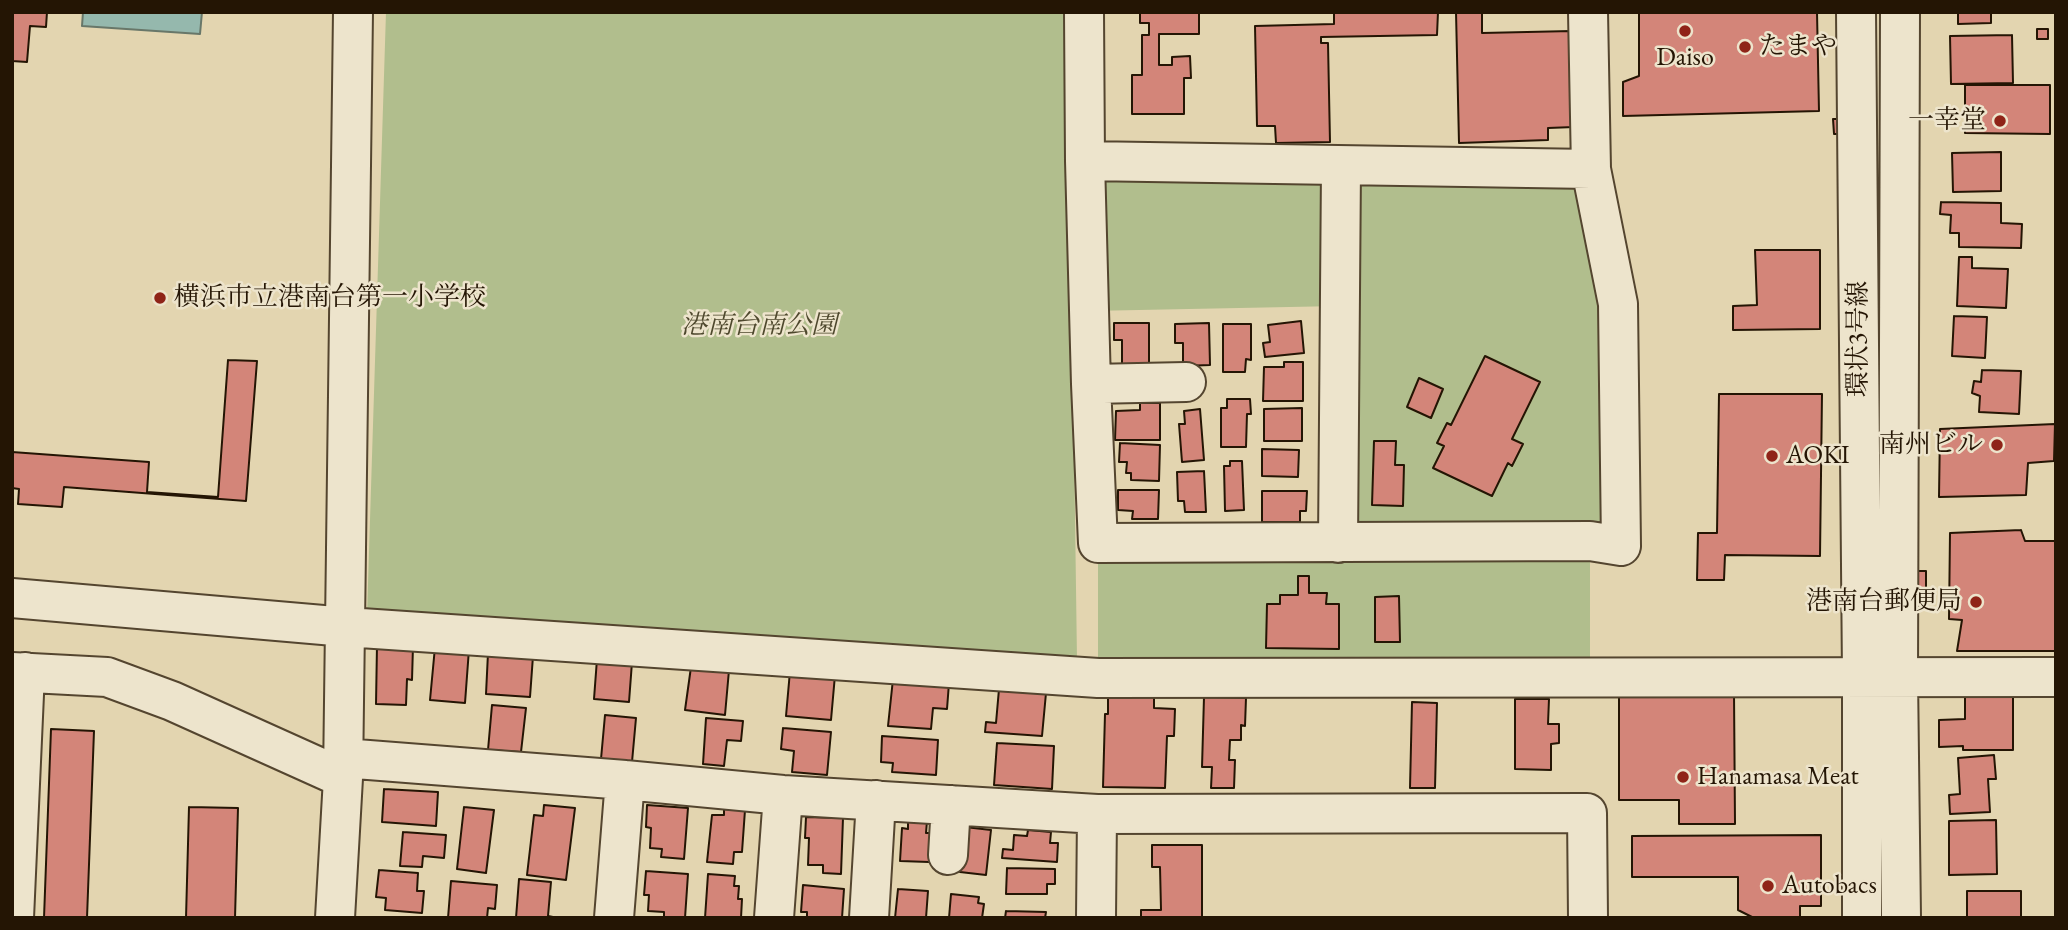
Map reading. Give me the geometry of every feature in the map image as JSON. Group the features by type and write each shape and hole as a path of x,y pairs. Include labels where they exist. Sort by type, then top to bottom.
{"street":[{"path":"335,918 343,768 353,12"},
{"path":"1084,12 1085,161 1098,543 1590,541 1621,546 1618,304 1591,169 1588,12"},
{"name":"環状3号線","path":"1856,12 1880,676 1901,918"},
{"name":"環状3号線","path":"1862,918 1880,676 1900,12"},
{"path":"1085,161 1591,169"},
{"path":"1338,543 1341,167"},
{"path":"1091,384 1186,382"},
{"path":"12,598 345,627 1098,678 2056,677"},
{"path":"13,918 19,672 107,677 343,768 625,780 783,795 1097,814 1587,813 1588,918"},
{"path":"614,918 625,780"},
{"path":"774,918 783,795"},
{"path":"869,918 877,800"},
{"path":"948,855 951,805"},
{"path":"1096,918 1097,814"}],"green space":[{"name":"港南台南公園","path":"386,12 1068,12 1077,660 367,615"},
{"path":"1085,161 1591,169 1621,546 1590,542 1590,677 1098,678 1098,543 1338,542 1339,306 1089,311"}],"water":[{"path":"83,12 202,12 200,34 82,26"}],"building":[{"path":"12,12 47,12 46,27 30,26 27,62 12,61"},
{"path":"1140,12 1199,12 1199,34 1159,34 1159,65 1172,65 1172,57 1190,56 1191,78 1184,78 1184,114 1132,114 1132,75 1142,75 1142,35 1149,35 1149,23 1140,23"},
{"path":"1334,12 1438,12 1437,35 1321,37 1321,43 1328,43 1330,142 1276,143 1275,126 1257,126 1255,26 1334,24"},
{"path":"1456,12 1482,12 1482,33 1572,31 1574,127 1548,128 1548,140 1459,143"},
{"path":"1639,12 1817,12 1819,111 1623,116 1623,82 1639,76"},
{"path":"1958,12 1991,12 1991,23 1958,24"},
{"path":"2037,29 2048,29 2048,39 2037,39"},
{"path":"2012,35 2013,83 1951,84 1950,36"},
{"path":"1965,85 2050,85 2050,134 1965,133"},
{"path":"1833,119 1841,119 1841,134 1834,134"},
{"path":"2001,152 2001,191 1953,192 1952,153"},
{"path":"1941,202 2001,203 2001,223 2022,224 2021,248 1959,247 1959,233 1950,233 1951,215 1940,214"},
{"path":"1755,250 1820,250 1820,329 1733,330 1733,306 1757,305"},
{"path":"1959,257 1972,257 1972,268 2008,269 2006,308 1957,306"},
{"path":"1954,316 1987,317 1985,358 1952,356"},
{"path":"1301,321 1304,353 1265,357 1263,343 1270,342 1268,325"},
{"path":"1114,323 1149,323 1149,367 1122,367 1122,340 1114,340"},
{"path":"1209,323 1210,365 1183,366 1183,343 1175,343 1175,324"},
{"path":"1223,324 1251,324 1251,360 1246,359 1245,372 1223,372"},
{"path":"1485,356 1540,382 1512,439 1523,444 1512,466 1508,463 1492,496 1433,468 1444,446 1437,443 1447,423 1451,425"},
{"path":"228,360 257,361 246,501 64,487 62,507 18,504 19,489 12,488 12,452 149,462 147,492 218,497"},
{"path":"1284,362 1303,362 1303,401 1263,401 1264,367 1284,367"},
{"path":"1982,370 2021,371 2019,414 1979,412 1980,396 1972,393 1974,381 1981,382"},
{"path":"1419,378 1443,389 1431,418 1407,407"},
{"path":"1719,394 1822,394 1820,556 1725,555 1724,580 1697,580 1698,533 1717,533"},
{"path":"1227,399 1250,399 1251,414 1247,414 1246,447 1221,447 1221,408 1227,408"},
{"path":"1140,403 1160,403 1160,440 1115,440 1116,411 1140,410"},
{"path":"1302,408 1302,441 1264,441 1264,409"},
{"path":"1200,409 1204,460 1182,462 1179,424 1185,424 1184,411"},
{"name":"南州ビル","path":"2055,424 2054,461 2028,463 2026,495 1939,497 1940,429"},
{"path":"1374,441 1396,441 1395,465 1404,465 1403,506 1372,505"},
{"path":"1120,443 1160,445 1159,481 1131,480 1131,473 1126,473 1127,462 1119,462"},
{"path":"1262,449 1299,450 1298,477 1262,476"},
{"path":"1230,461 1242,461 1244,510 1225,511 1224,466 1230,466"},
{"path":"1204,471 1206,512 1185,512 1184,501 1178,501 1177,472"},
{"path":"1118,490 1159,490 1158,519 1132,519 1133,511 1118,510"},
{"path":"1262,491 1307,491 1306,511 1300,511 1300,522 1262,522"},
{"path":"2021,530 2025,541 2056,541 2056,651 1957,651 1962,620 1949,619 1950,533"},
{"path":"1918,571 1926,571 1926,592 1918,592"},
{"path":"1298,576 1309,576 1309,593 1327,593 1326,604 1339,604 1339,649 1266,648 1267,604 1280,604 1280,595 1298,595"},
{"path":"1399,596 1400,642 1375,642 1375,597"},
{"path":"377,645 413,646 412,680 407,679 406,705 376,704"},
{"path":"435,647 469,649 465,703 430,700"},
{"path":"488,653 533,656 530,697 486,694"},
{"path":"597,659 632,662 629,702 594,699"},
{"path":"691,667 729,670 725,715 685,710"},
{"path":"790,671 835,675 831,720 786,716"},
{"path":"893,679 949,683 947,709 933,708 931,729 888,726"},
{"path":"999,689 1046,693 1042,736 985,732 986,722 996,723"},
{"path":"1734,693 1735,824 1679,824 1679,800 1619,800 1619,695"},
{"path":"1108,694 1154,695 1154,708 1175,709 1174,736 1167,736 1165,788 1103,787"},
{"path":"2013,695 2013,750 1939,747 1939,720 1965,719 1965,696"},
{"path":"1204,697 1246,698 1245,726 1241,725 1241,740 1230,740 1229,760 1235,760 1234,788 1211,788 1212,767 1202,767"},
{"path":"1515,699 1549,699 1548,724 1559,724 1559,743 1551,744 1551,770 1515,769"},
{"path":"1412,702 1437,703 1435,788 1410,788"},
{"path":"492,705 526,708 521,752 488,750"},
{"path":"605,715 636,718 632,762 601,759"},
{"path":"706,718 743,721 741,741 727,740 724,766 703,764"},
{"path":"783,728 831,732 827,775 792,772 794,751 781,749"},
{"path":"51,729 94,731 87,918 44,918"},
{"path":"882,736 938,740 936,775 892,772 893,763 881,762"},
{"path":"997,743 1054,746 1052,789 994,785"},
{"path":"1994,755 1996,779 1988,779 1990,812 1950,814 1949,795 1960,794 1958,758"},
{"path":"384,789 438,792 436,826 382,822"},
{"path":"544,805 575,808 566,880 527,875 534,815 543,816"},
{"path":"647,805 688,808 684,859 661,857 662,849 650,848 651,828 646,827"},
{"path":"189,807 238,808 235,918 186,918"},
{"path":"464,807 494,810 486,873 457,869"},
{"path":"724,809 745,810 742,852 734,852 733,864 707,862 712,815 724,815"},
{"path":"806,817 843,818 841,874 823,873 823,865 808,865 809,838 805,838"},
{"path":"908,820 927,821 926,833 933,833 929,862 900,861 902,828 908,829"},
{"path":"1996,820 1997,874 1949,875 1949,821"},
{"path":"965,827 991,830 986,875 960,872"},
{"path":"1028,830 1051,832 1050,843 1058,843 1057,862 1002,858 1003,849 1013,850 1014,835 1027,836"},
{"path":"403,832 446,835 444,858 423,856 422,867 400,866"},
{"path":"1821,835 1821,906 1800,906 1800,917 1752,917 1738,910 1738,877 1632,877 1632,836"},
{"path":"1152,845 1202,845 1202,918 1141,918 1141,910 1161,910 1160,867 1152,867"},
{"path":"1007,868 1055,869 1055,884 1047,884 1047,894 1006,894"},
{"path":"379,870 418,873 417,891 424,891 422,913 385,910 386,898 376,897"},
{"path":"646,871 688,874 685,918 664,918 664,912 648,911 649,895 644,895"},
{"path":"708,874 735,876 734,886 739,886 738,899 742,899 741,918 705,918"},
{"path":"519,879 551,882 548,916 558,918 516,918"},
{"path":"451,881 497,885 495,909 488,908 487,918 448,918"},
{"path":"803,885 844,889 842,918 807,918 807,912 801,912"},
{"path":"898,889 928,891 926,918 895,918"},
{"path":"1967,891 2021,891 2021,918 1967,918"},
{"path":"951,894 979,897 978,903 984,904 982,918 949,918"},
{"path":"1006,911 1046,912 1045,918 1005,918"}],"place":[{"name":"Daiso","path":"1685,31"},
{"name":"たまや","path":"1745,47"},
{"name":"一幸堂","path":"2000,121"},
{"name":"横浜市立港南台第一小学校","path":"160,298"},
{"name":"南州ビル","path":"1997,445"},
{"name":"AOKI","path":"1772,456"},
{"name":"港南台郵便局","path":"1976,602"},
{"name":"Hanamasa Meat","path":"1683,777"},
{"name":"Autobacs","path":"1768,886"}]}
